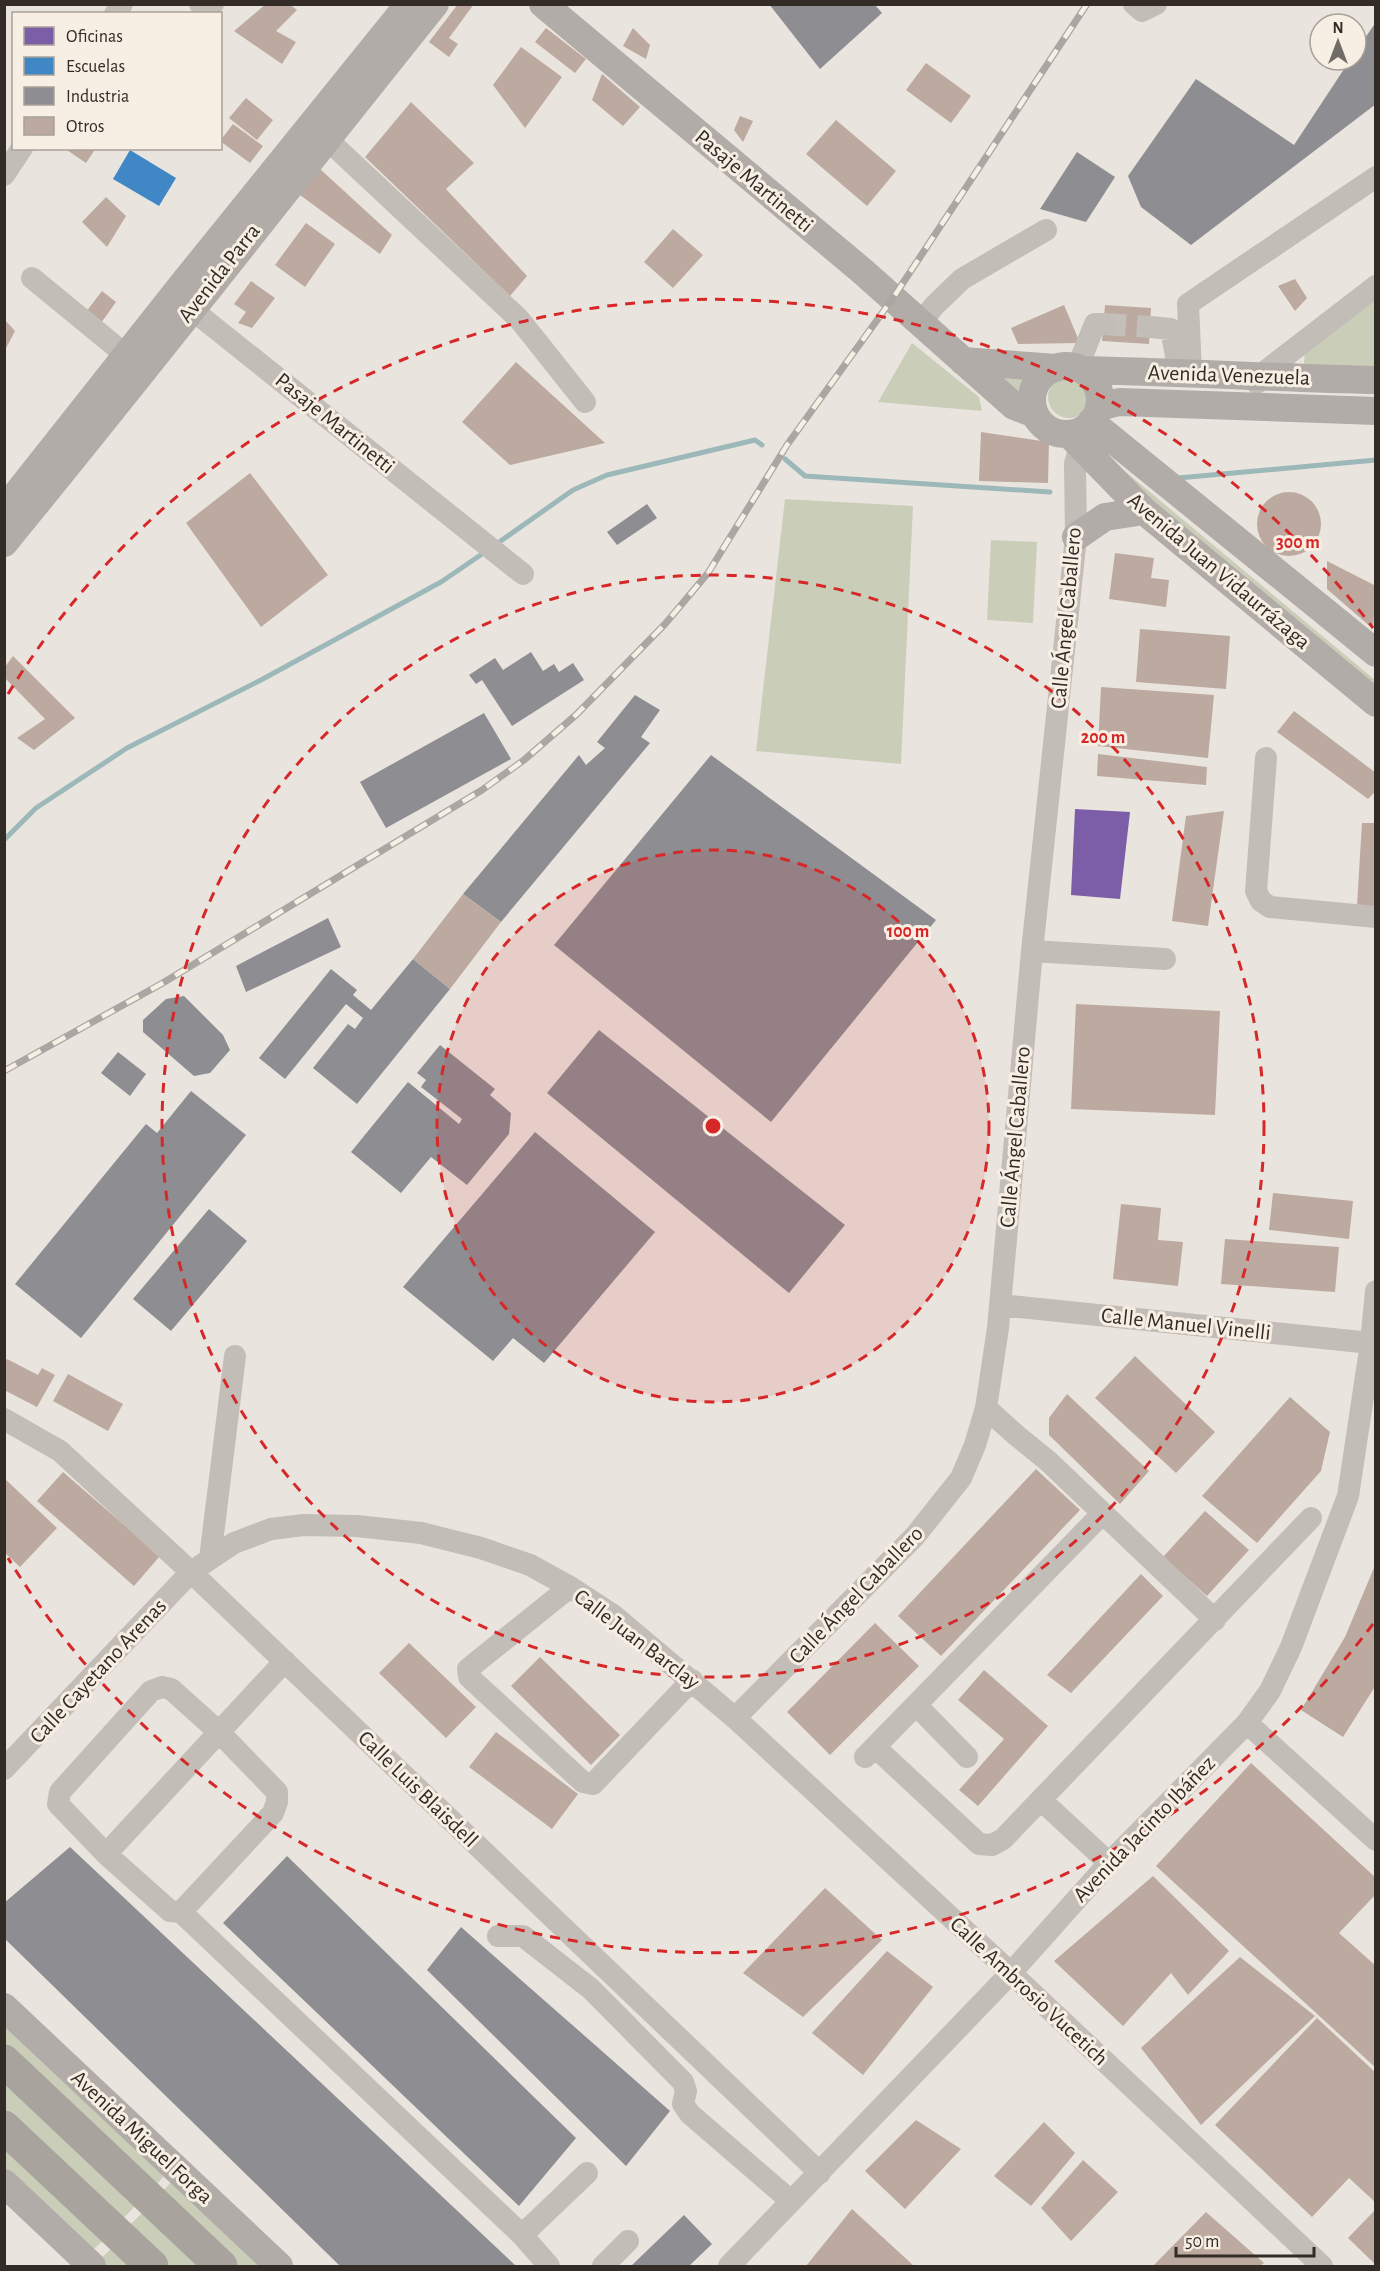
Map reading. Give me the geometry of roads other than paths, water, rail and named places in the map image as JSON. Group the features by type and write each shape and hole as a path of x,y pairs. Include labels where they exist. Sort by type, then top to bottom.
{"highway":[{"name":"Avenida Miguel Forga","path":"4,2061 220,2266"},
{"path":"4,2127 152,2266"}],"main road":[{"name":"Avenida Parra","path":"319,132 409,4"},
{"name":"Avenida Parra","path":"9,522 319,132 435,4"},
{"name":"Pasaje Martinetti","path":"543,4 861,270 1014,406 1074,431"},
{"path":"963,361 1072,369 1089,375 1098,390 1074,431 1032,403 1033,392 1045,373 1072,369"},
{"name":"Avenida Venezuela","path":"1072,369 1376,380"},
{"name":"Avenida Venezuela","path":"1074,431 1119,402 1376,411"},
{"name":"Avenida Juan Vidaurrázaga","path":"1074,431 1144,511 1376,703"},
{"name":"Avenida Juan Vidaurrázaga","path":"1074,431 1366,645"},
{"path":"1076,537 1105,517 1144,511"},
{"path":"1332,667 1366,645"},
{"name":"Avenida Miguel Forga","path":"4,2007 279,2266"},
{"path":"4,2183 92,2266"}],"street":[{"path":"200,4 208,6 213,4"},
{"path":"1134,4 1142,11 1156,4"},
{"path":"319,132 519,319 585,402"},
{"path":"4,175 21,150"},
{"path":"1185,372 1188,304 1376,177"},
{"path":"921,322 962,279 1046,230"},
{"path":"32,278 136,363"},
{"path":"1252,406 1258,377 1376,286"},
{"name":"Pasaje Martinetti","path":"183,302 523,574"},
{"path":"1072,369 1095,324 1104,324"},
{"path":"1150,327 1171,329 1185,372"},
{"name":"Calle Ángel Caballero","path":"735,1718 915,1536 941,1505 961,1478 975,1445 986,1408 1000,1305 1032,951 1076,537 1074,431"},
{"path":"1266,758 1256,891 1261,901 1270,907 1376,917"},
{"path":"1032,951 1165,959"},
{"name":"Avenida Jacinto Ibáñez","path":"729,2266 1011,1973 1109,1863 1247,1723 1270,1691 1291,1647 1347,1496 1371,1343 1376,1291"},
{"name":"Calle Manuel Vinelli","path":"1000,1305 1371,1343"},
{"path":"210,1559 235,1356"},
{"path":"986,1408 1048,1461 1215,1620"},
{"name":"Calle Luis Blaisdell","path":"4,1419 60,1451 191,1572 820,2173"},
{"path":"1102,1513 869,1753 979,1844 992,1845 1003,1839 1311,1518"},
{"name":"Calle Juan Barclay","path":"191,1572 234,1543 271,1529 304,1525 357,1526 421,1533 481,1548 530,1565 613,1615 735,1718"},
{"name":"Calle Cayetano Arenas","path":"4,1769 191,1572"},
{"path":"570,1587 468,1669 469,1677 583,1782 593,1784 692,1680"},
{"path":"106,1854 285,1661"},
{"path":"181,1912 273,1813 277,1802 277,1792 219,1732 171,1689 162,1688 151,1691 60,1792 58,1804 106,1854 170,1911 181,1912 522,2235 549,2266"},
{"path":"916,1705 967,1757"},
{"name":"Calle Ambrosio Vucetich","path":"735,1718 1011,1973 1312,2264"},
{"path":"1247,1723 1376,1840"},
{"path":"1041,1800 1109,1863"},
{"path":"498,1936 523,1936 591,1989 683,2082 686,2091 683,2104 690,2114 791,2201"},
{"path":"522,2235 587,2172"},
{"path":"603,2266 628,2241"}],"waterway":[{"path":"495,545 573,490 607,475 755,440 762,445"},
{"path":"785,459 805,476 1050,492"},
{"path":"1178,478 1376,460"},
{"path":"4,840 36,808 127,748 261,680 441,582 485,552"}],"tunnel":[{"path":"1104,324 1150,327"}],"railway":[{"path":"4,1071 161,984 482,790 524,760 577,714 665,624 708,573 787,445 893,298 1087,4"}]}
